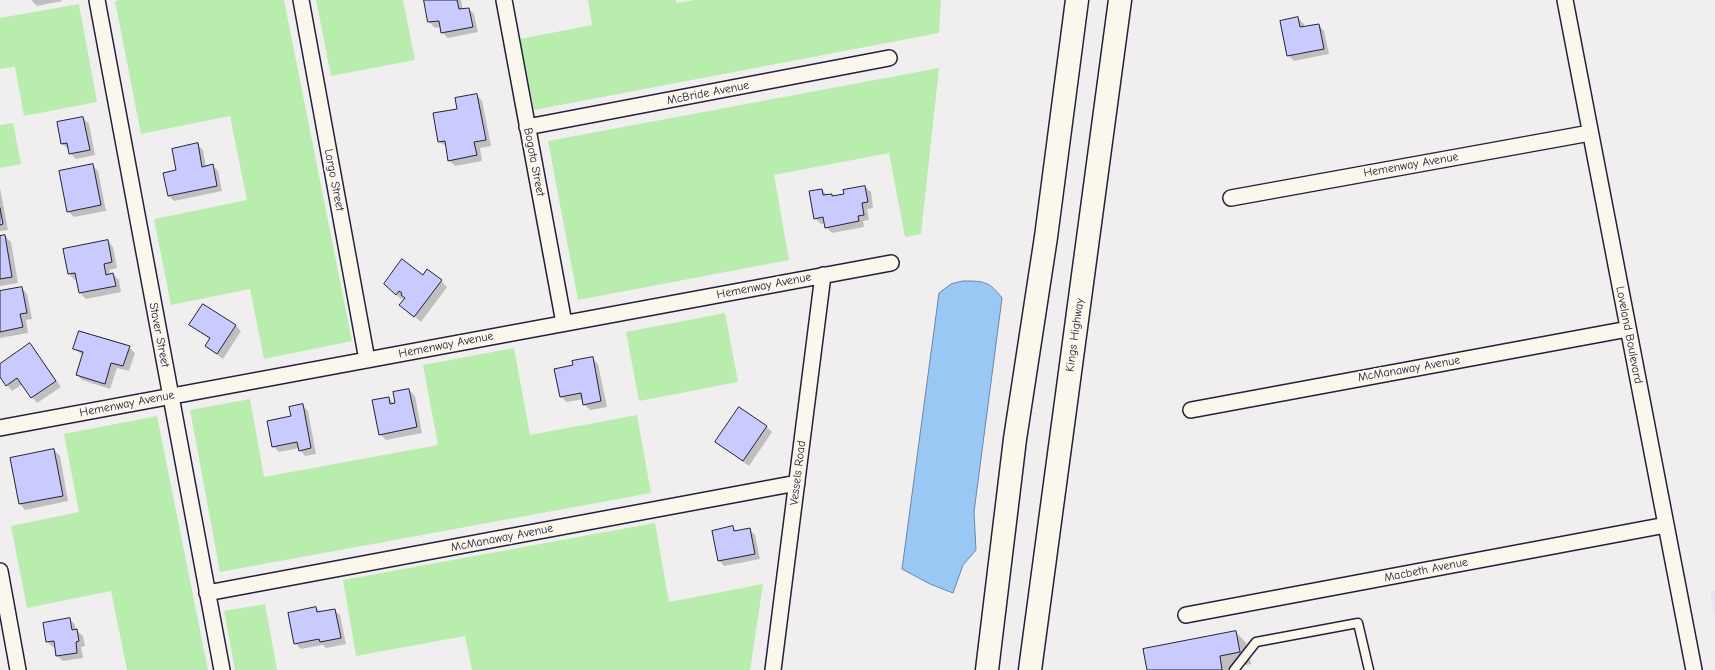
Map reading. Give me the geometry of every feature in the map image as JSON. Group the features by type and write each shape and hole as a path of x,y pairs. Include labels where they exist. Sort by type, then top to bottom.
{"main road":[{"path":"987,670 1015,439 1046,237 1077,0"},
{"name":"Kings Highway","path":"1030,670 1120,0"}],"street":[{"name":"Staver Street","path":"97,0 222,670"},
{"name":"Largo Street","path":"300,0 367,360"},
{"name":"Bogota Street","path":"504,0 564,323"},
{"name":"Loveland Boulevard","path":"1564,0 1694,670"},
{"name":"McBride Avenue","path":"527,127 889,58"},
{"name":"Hemenway Avenue","path":"1231,198 1590,133"},
{"name":"Hemenway Avenue","path":"0,428 891,263"},
{"name":"Vessels Road","path":"773,670 823,275"},
{"name":"McManaway Avenue","path":"1191,410 1628,329"},
{"name":"McManaway Avenue","path":"207,593 797,483"},
{"name":"Macbeth Avenue","path":"1186,615 1666,525"},
{"path":"0,571 5,630 18,670"}],"lane":[{"path":"1234,670 1256,642 1358,623 1369,670"}],"shaded area":[{"path":"1715,591 1715,617 1710,592"}],"green space":[{"path":"284,0 352,341 264,359 250,289 171,305 154,219 247,200 230,116 141,134 115,1"},
{"path":"316,0 403,0 415,60 331,76"},
{"path":"588,0 676,0 677,3 694,0 941,0 939,33 534,110 520,39 592,25"},
{"path":"79,4 97,102 24,116 15,67 0,69 0,18"},
{"path":"939,68 921,234 905,237 889,153 774,175 789,260 578,300 548,141"},
{"path":"13,123 21,164 0,168 0,125"},
{"path":"725,313 738,382 639,401 626,332"},
{"path":"514,348 530,435 637,415 651,493 220,572 190,410 250,399 264,477 438,445 423,365"},
{"path":"157,416 208,670 127,670 111,591 27,608 11,526 79,512 64,434"},
{"path":"655,523 669,602 763,584 750,670 472,670 465,636 356,656 343,580"},
{"path":"265,604 277,670 235,670 224,611"}],"water":[{"path":"963,281 986,283 1002,298 974,512 976,550 963,565 953,593 930,584 902,569 939,293 951,284"}],"building":[{"path":"424,0 457,0 459,9 469,8 473,27 441,33 439,21 428,22"},
{"path":"1298,17 1300,27 1319,24 1324,49 1287,56 1280,21"},
{"path":"477,94 486,140 474,142 477,155 448,161 445,141 438,142 433,113 457,109 455,98"},
{"path":"83,117 90,150 69,154 67,143 61,144 57,122"},
{"path":"198,143 202,167 213,164 217,186 168,196 163,173 176,170 172,149"},
{"path":"93,164 101,205 67,212 59,171"},
{"path":"865,186 868,202 862,203 864,215 858,216 859,221 825,228 823,217 814,219 809,191 822,189 823,195 832,194 832,196 844,194 843,190"},
{"path":"0,208 3,224 0,225"},
{"path":"5,235 12,277 0,279 0,236"},
{"path":"108,240 112,262 104,264 106,275 113,273 116,286 79,293 75,273 68,274 63,249"},
{"path":"402,259 423,275 427,269 442,280 414,317 399,305 405,298 401,295 402,293 399,291 396,295 384,284"},
{"path":"22,287 27,313 20,314 23,327 0,332 0,291"},
{"path":"203,304 236,325 217,354 205,346 210,338 189,325"},
{"path":"79,331 130,346 123,366 111,363 105,384 76,375 83,352 73,349"},
{"path":"30,343 56,381 31,398 17,378 6,386 0,377 0,364"},
{"path":"593,357 601,401 583,405 581,393 560,397 554,369 573,365 572,361"},
{"path":"409,389 417,427 379,435 372,400 389,397 390,404 395,403 393,392"},
{"path":"303,404 311,448 299,451 297,442 272,447 267,421 291,416 289,407"},
{"path":"739,407 767,426 743,461 715,442"},
{"path":"54,449 63,496 19,504 10,458"},
{"path":"733,526 734,531 750,528 755,554 718,561 712,531"},
{"path":"316,607 317,612 335,609 341,638 320,642 319,639 294,644 288,613"},
{"path":"70,618 72,630 77,629 79,641 76,642 77,653 56,656 54,641 46,642 43,623"},
{"path":"1236,631 1240,652 1220,656 1222,670 1147,670 1143,649"}]}
